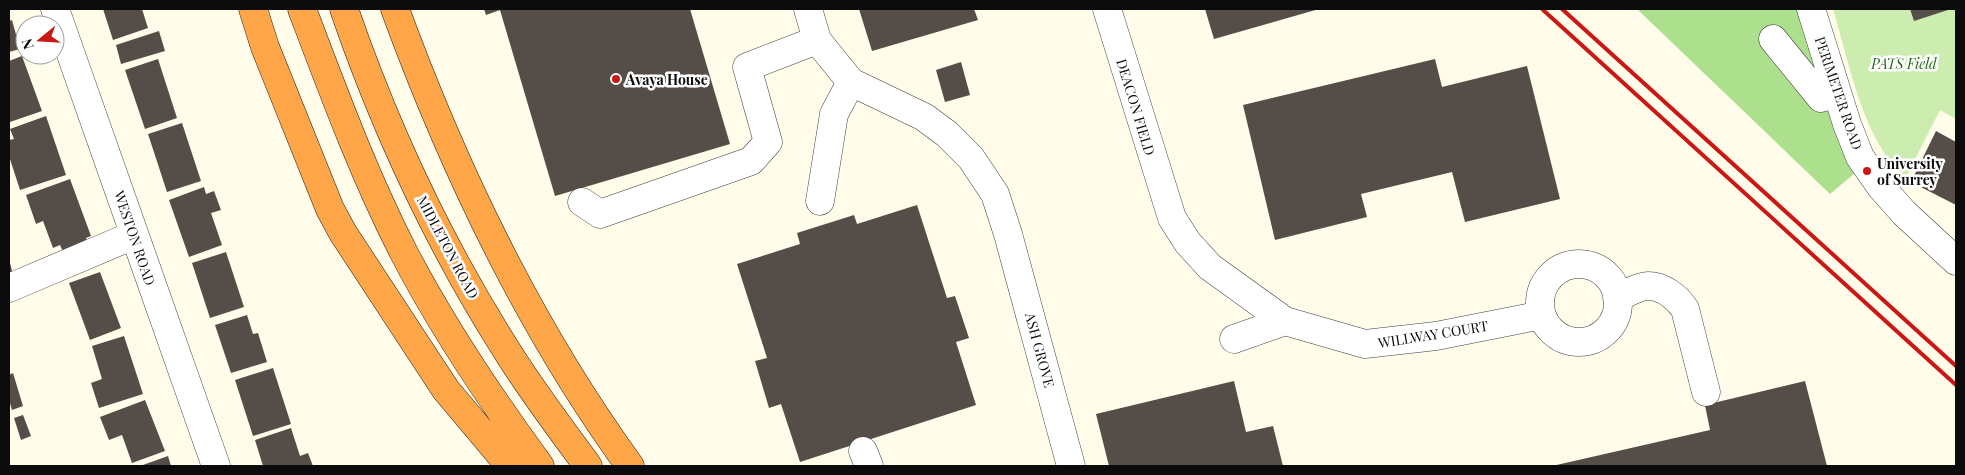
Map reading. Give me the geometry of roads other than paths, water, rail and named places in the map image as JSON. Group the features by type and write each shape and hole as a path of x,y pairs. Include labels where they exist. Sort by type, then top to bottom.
{"highway":[{"path":"253,9 265,47 330,209 343,233 446,390 510,466"},
{"path":"302,9 363,164 404,251 471,368 540,466"},
{"name":"MIDLETON ROAD","path":"344,9 407,167 454,262 507,352 588,466"},
{"path":"395,9 418,71 478,208 531,311 630,466"}],"street":[{"name":"WESTON ROAD","path":"55,9 216,466"},
{"path":"808,9 817,40 851,82 834,114 820,200"},
{"name":"DEACON FIELD","path":"1107,9 1166,205"},
{"name":"PERIMETER ROAD","path":"1811,9 1854,145 1873,176 1904,214 1956,261"},
{"path":"1774,39 1821,98 1837,93"},
{"path":"582,202 600,214 751,161 768,142 747,67 817,40"},
{"name":"ASH GROVE","path":"851,82 924,117 947,134 971,158 995,194 1008,234 1071,466"},
{"name":"WILLWAY COURT","path":"1166,205 1188,243 1210,267 1286,321 1365,344 1436,336 1542,314"},
{"path":"9,288 134,235"},
{"path":"1580,264 1592,266 1612,280 1617,297 1618,305 1615,318 1608,330 1597,338 1584,342 1570,341 1558,336 1548,327 1542,314 1540,302 1542,290 1552,275 1568,265 1580,264"},
{"path":"1617,297 1648,286 1668,292 1679,300 1686,309 1706,392"},
{"path":"1234,339 1286,321"}],"railway":[{"path":"1542,9 1956,385"},
{"path":"1562,9 1956,366"}],"place":[{"name":"Avaya House","path":"616,79"},
{"name":"University of Surrey","path":"1867,171"}],"park label":[{"name":"PATS Field","path":"1904,63"}]}
